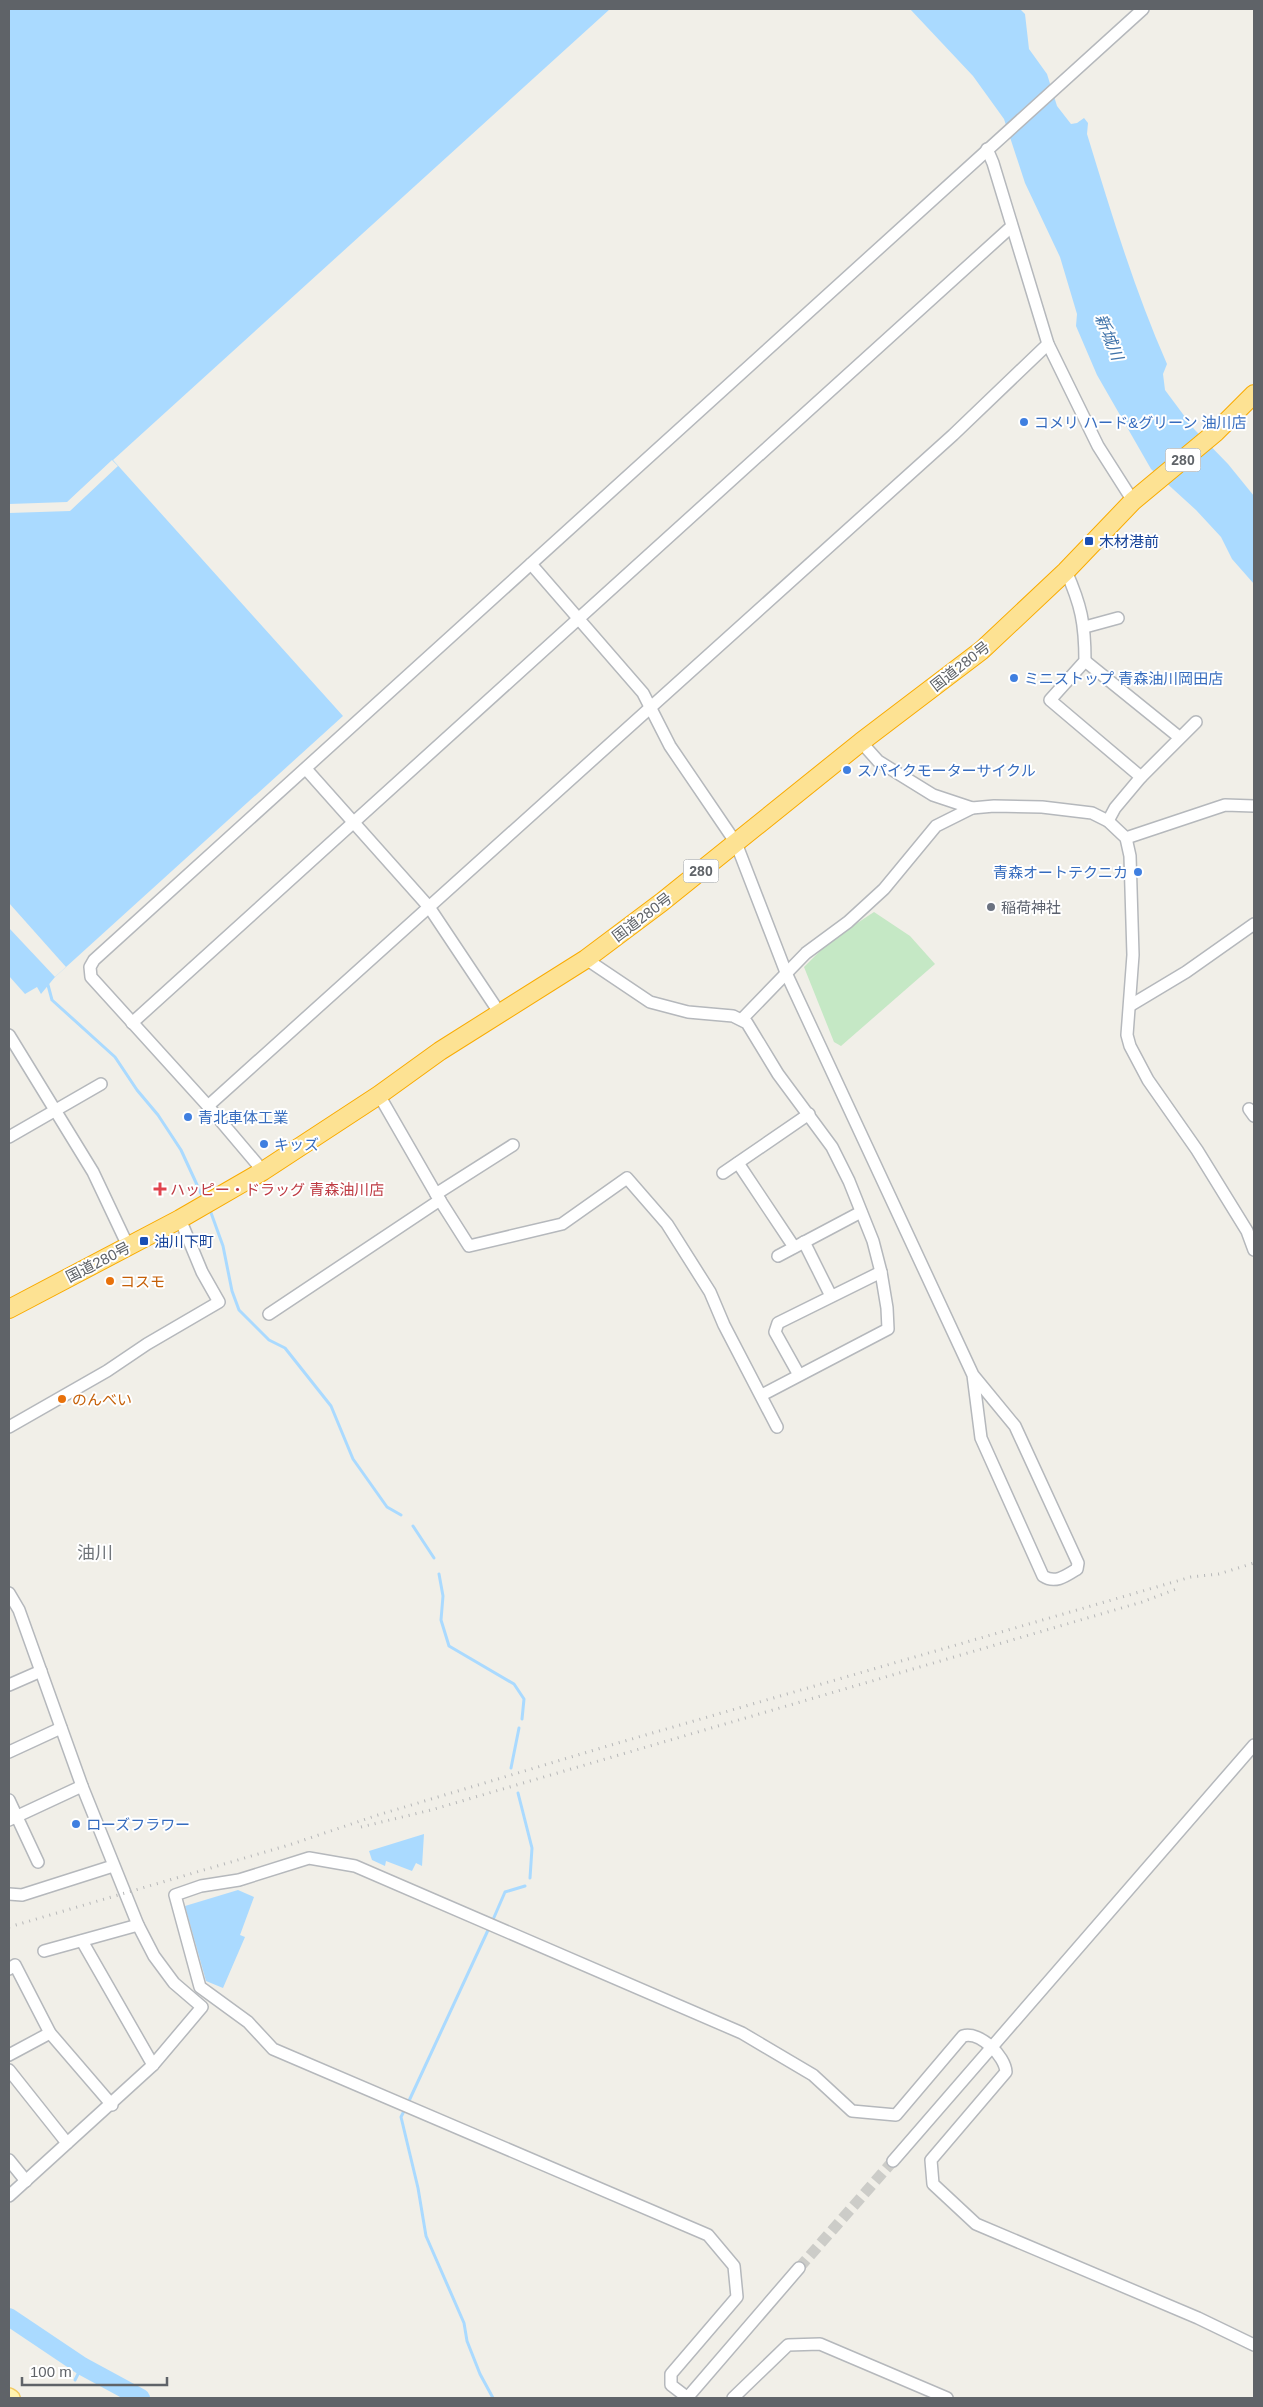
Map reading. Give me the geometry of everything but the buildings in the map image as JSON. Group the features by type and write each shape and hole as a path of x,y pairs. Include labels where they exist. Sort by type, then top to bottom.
{"highway":[{"name":"国道280号","path":"9,1308 180,1220 263,1171 499,1012 586,959 662,902 861,742 982,650 1066,570 1133,501 1216,432 1254,394"}],"street":[{"path":"263,1171 208,1106 91,977 90,967 94,960 996,140 1143,9"},
{"path":"987,149 1048,344 1098,446 1133,501"},
{"path":"132,1023 1011,227"},
{"path":"208,1106 953,435 1048,344"},
{"path":"531,564 643,693 670,746 736,843 787,974 973,1375 1015,1426 1078,1563 1077,1568 1056,1580 1050,1581 1042,1576 981,1438 973,1375"},
{"path":"1066,570 1079,601 1085,628 1085,661 1050,700 1141,777"},
{"path":"1085,628 1118,618"},
{"path":"1085,661 1179,737"},
{"path":"1108,821 1115,808 1141,777 1196,722"},
{"path":"861,742 878,761 933,795 972,808"},
{"path":"306,769 429,907 499,1012"},
{"path":"1126,838 1225,805 1254,806"},
{"path":"742,1019 806,953 848,922 884,889 936,826 972,808 994,806 1075,810 1092,813 1108,821 1126,838 1133,911 1131,1005 1127,1035 1130,1046 1148,1080 1251,1228 1254,1250"},
{"path":"1131,1005 1192,968 1254,924"},
{"path":"586,959 657,1005 688,1012 717,1014 742,1019 767,1053 778,1074 832,1147 873,1241 881,1272 887,1308 888,1329 762,1395"},
{"path":"9,1035 93,1172 128,1246"},
{"path":"9,1137 101,1084"},
{"path":"378,1095 469,1246 562,1224 627,1178 667,1224 701,1277 777,1427"},
{"path":"723,1173 809,1114"},
{"path":"269,1314 513,1145"},
{"path":"738,1163 799,1245 831,1296"},
{"path":"778,1256 861,1212"},
{"path":"9,1427 107,1372 147,1344 219,1302 202,1272 180,1220"},
{"path":"799,1375 775,1332 778,1323 881,1272"},
{"path":"9,1593 14,1612 41,1671 82,1786 138,1925 154,1956 174,1983 202,2007 153,2065 9,2196"},
{"path":"9,1686 41,1671"},
{"path":"9,1752 61,1728"},
{"path":"893,2161 1254,1745"},
{"path":"13,1818 82,1786"},
{"path":"9,1800 13,1818 38,1862"},
{"path":"799,2268 687,2398 671,2385 671,2374 737,2297 734,2266 708,2235 273,2049 248,2022 200,1987 175,1895 201,1886 239,1880 309,1858 355,1866 742,2033 813,2075 852,2111 896,2116 963,2036 970,2034 977,2036 1006,2064 1006,2072 931,2160 933,2184 976,2224 1198,2318 1254,2345"},
{"path":"9,1894 22,1895 113,1866"},
{"path":"44,1951 138,1925"},
{"path":"82,1941 153,2065"},
{"path":"9,1969 15,1965 50,2033 112,2104"},
{"path":"9,2054 50,2033"},
{"path":"9,2070 67,2143"},
{"path":"9,2160 26,2181"},
{"path":"733,2398 788,2345 820,2344 948,2398"}],"green space":[{"path":"874,912 910,936 935,964 841,1046 834,1042 804,967 830,941"}],"water":[{"path":"9,9 610,9 113,460 343,716 55,977 41,994 37,987 25,994 9,976"},
{"name":"新城川","path":"910,9 1020,9 1025,14 1029,49 1047,74 1057,106 1071,124 1077,123 1084,118 1088,123 1087,134 1114,221 1144,307 1167,364 1163,374 1165,390 1194,429 1228,464 1254,496 1254,584 1232,559 1221,537 1196,510 1151,469 1097,375 1076,326 1077,314 1060,257 1025,183 1004,119 973,76"},
{"path":"424,1834 422,1866 416,1863 412,1871 386,1861 385,1866 372,1860 369,1851"},
{"path":"238,1890 254,1897 240,1935 245,1937 223,1988 206,1981 185,1906"}],"pier":[{"path":"112,460 118,466 70,511 9,513 9,504 67,502"},
{"path":"9,903 66,967 55,977 9,928"}],"waterway":[{"path":"48,985 52,1000 115,1057 137,1090 158,1115 181,1150 204,1200"},
{"path":"210,1210 223,1246 232,1291 239,1310 269,1340 285,1348 331,1406 353,1459 387,1507 401,1515"},
{"path":"413,1526 434,1558"},
{"path":"439,1574 443,1596 441,1620 449,1646 514,1684 524,1699 522,1719"},
{"path":"511,1768 519,1728"},
{"path":"518,1793 532,1848 530,1878"},
{"path":"492,1922 505,1892 525,1886"},
{"path":"408,2103 489,1928"},
{"path":"405,2109 401,2117 418,2188 426,2236 464,2323 467,2341 480,2374 493,2398"},
{"path":"9,2317 82,2366 141,2398"},
{"path":"75,2380 82,2366"}],"tunnel":[{"path":"799,2268 893,2161"}],"railway":[{"path":"9,1927 289,1845 378,1815 611,1745 1191,1577 1219,1574 1254,1563"},
{"path":"361,1827 431,1810 1142,1602 1179,1588"}],"place":[{"name":"コメリ ハード&グリーン 油川店","path":"1024,422"},
{"name":"木材港前","path":"1089,541"},
{"name":"ミニストップ 青森油川岡田店","path":"1014,678"},
{"name":"スパイクモーターサイクル","path":"847,770"},
{"name":"青森オートテクニカ","path":"1138,872"},
{"name":"稲荷神社","path":"991,907"},
{"name":"青北車体工業","path":"188,1117"},
{"name":"キッズ","path":"264,1144"},
{"name":"ハッピー・ドラッグ 青森油川店","path":"160,1189"},
{"name":"油川下町","path":"144,1241"},
{"name":"コスモ","path":"110,1281"},
{"name":"のんべい","path":"62,1399"},
{"name":"ローズフラワー","path":"76,1824"}],"district":[{"name":"油川","path":"95,1553"}]}
